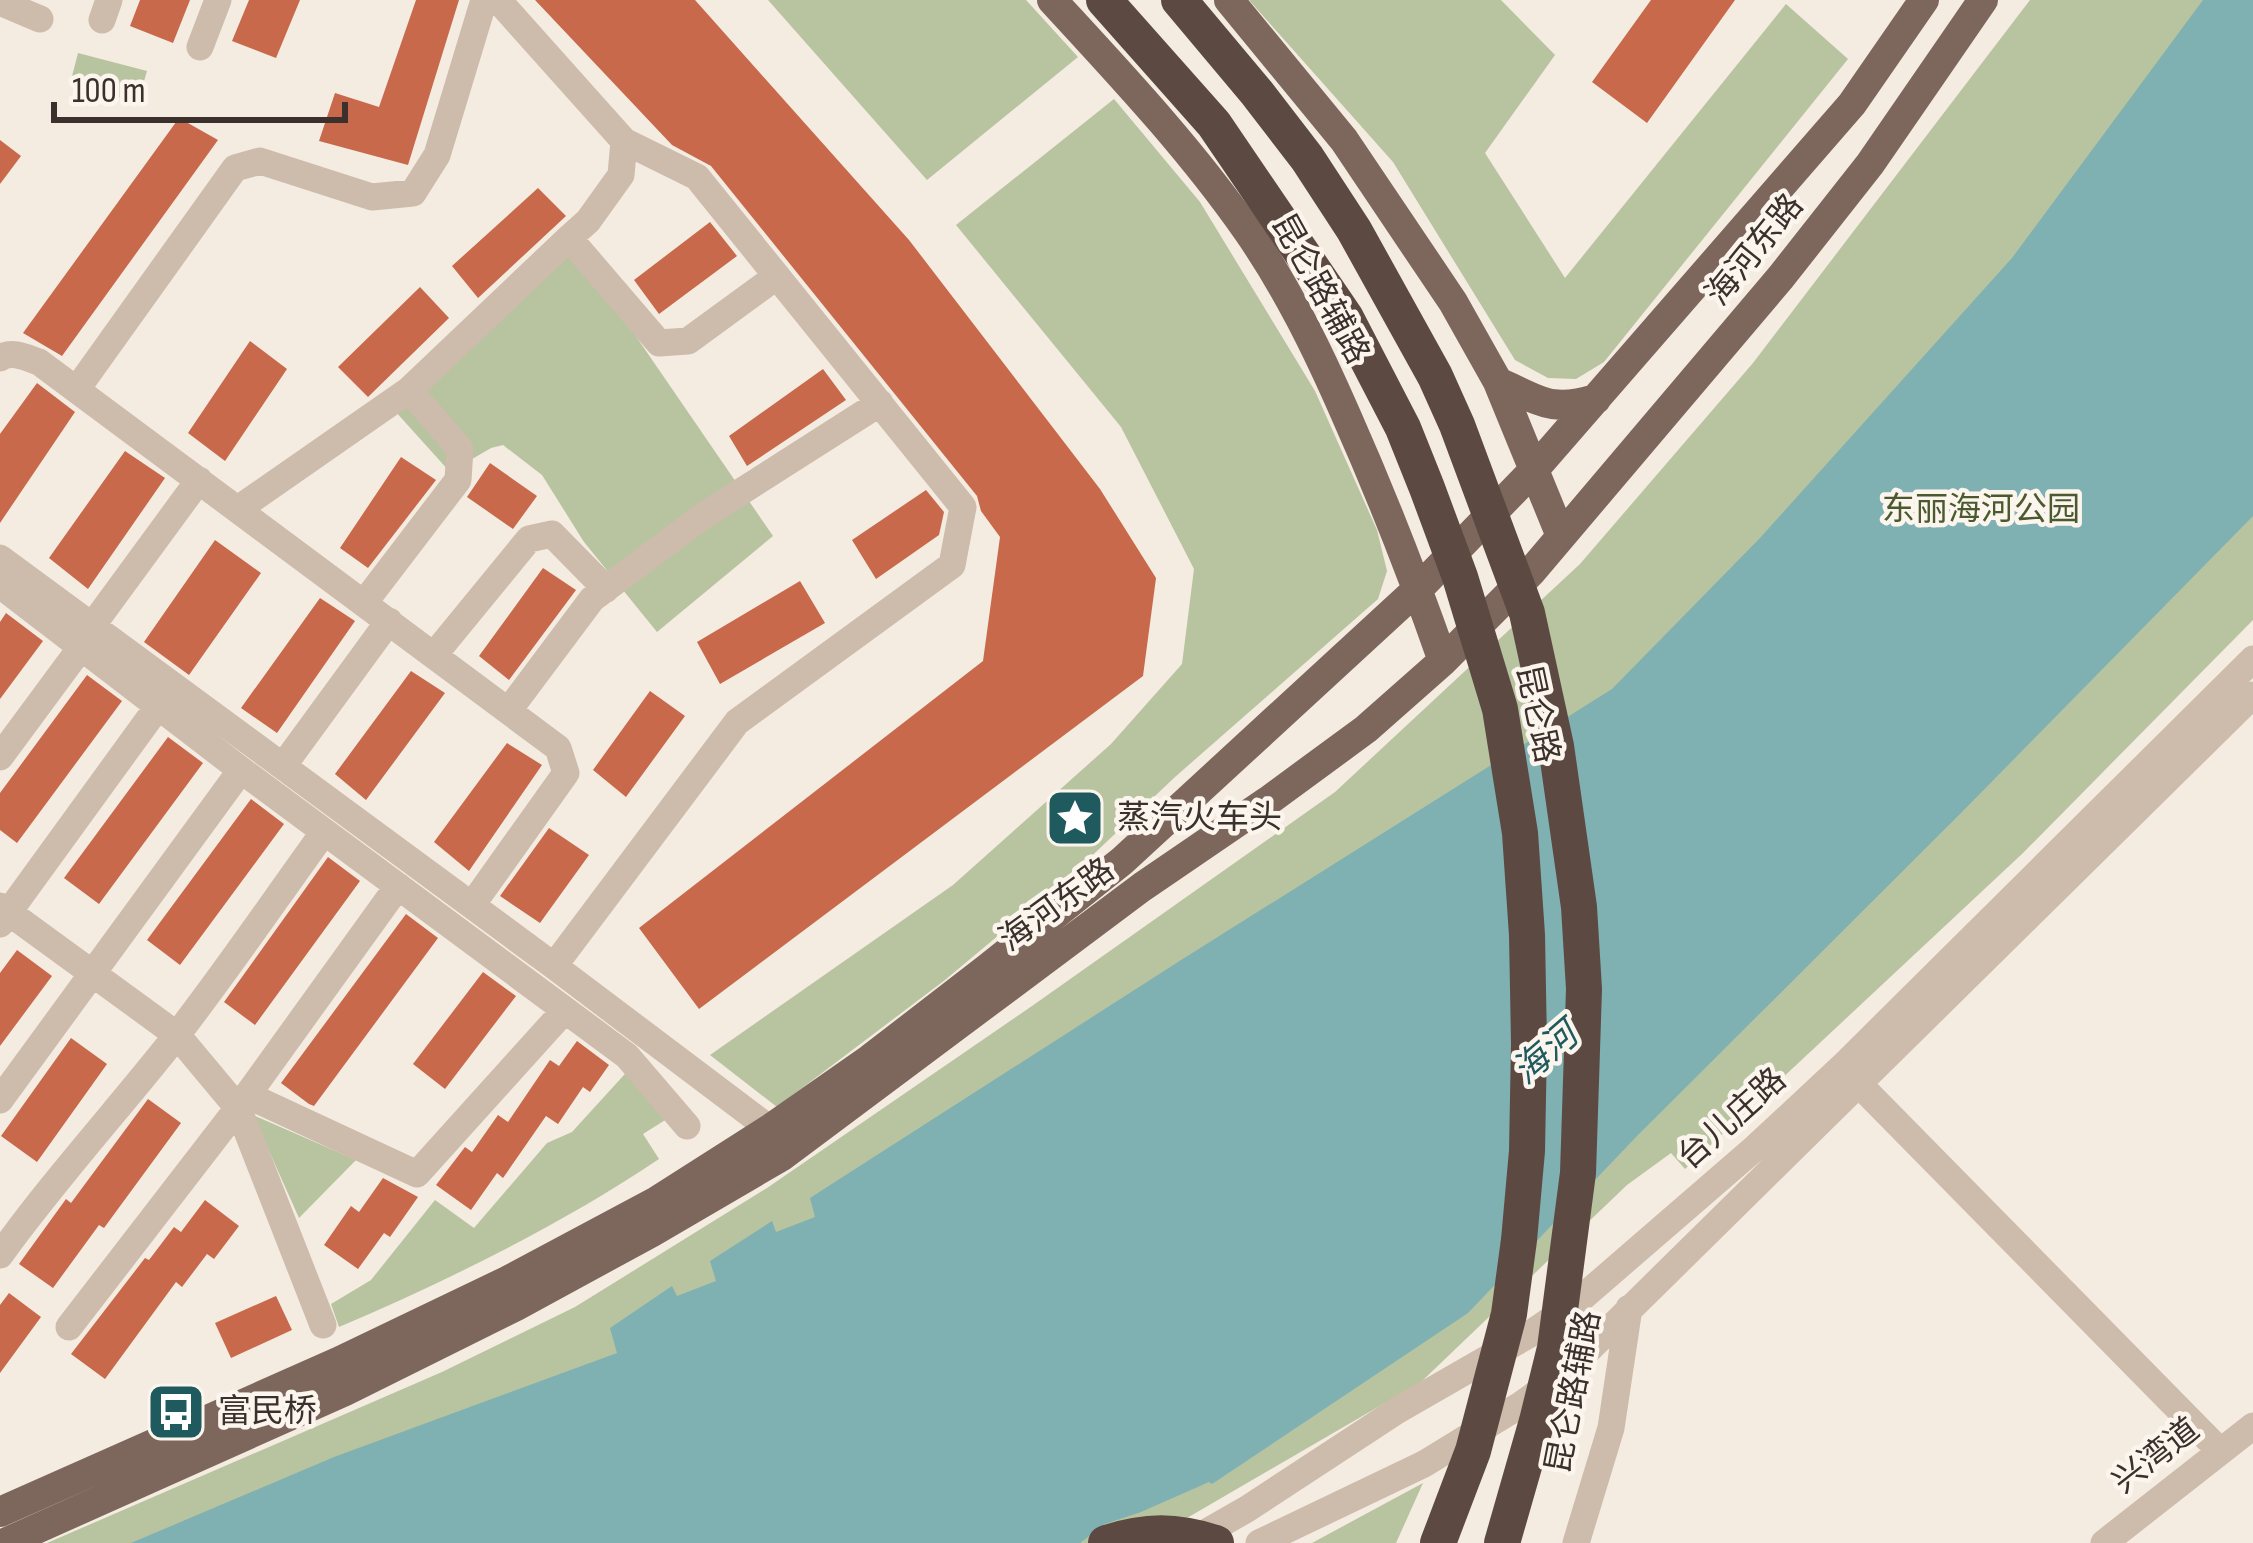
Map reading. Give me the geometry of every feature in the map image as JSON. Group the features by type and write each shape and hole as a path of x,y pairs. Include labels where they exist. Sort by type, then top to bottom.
{"highway":[{"name":"昆仑路","path":"1104,0 1214,124 1346,318 1403,428 1427,488 1500,709 1520,833 1527,935 1529,1043 1520,1240 1493,1379 1473,1451 1438,1543"},
{"name":"昆仑路","path":"1179,0 1307,158 1410,328 1457,424 1527,613 1556,746 1579,907 1584,989 1578,1173 1551,1366 1502,1543"},
{"path":"1106,1543 1180,1532 1216,1543"}],"main road":[{"name":"昆仑路辅路","path":"1052,0 1168,128 1249,232 1328,372 1420,587"},
{"path":"1229,0 1344,140 1453,302 1498,382 1561,536"},
{"name":"海河东路","path":"0,1512 275,1391 507,1281 657,1201 870,1059 1122,861 1420,587 1531,463 1596,400 1852,104 1924,0"},
{"name":"海河东路","path":"5,1543 345,1391 516,1306 782,1156 1036,965 1366,729 1443,662 1531,572 1781,277 1870,164 1983,0"},
{"path":"1498,382 1552,406 1596,400"},
{"path":"1531,463 1546,532 1531,572"},
{"path":"1376,628 1400,590 1405,555"},
{"path":"1420,587 1448,626 1461,631 1478,626"},
{"path":"1420,587 1443,662"}],"street":[{"path":"200,47 218,0"},
{"path":"77,389 235,168 260,161 372,197 412,193 437,155 484,0"},
{"path":"497,0 624,141 698,177 963,507 952,565 736,722 554,966"},
{"path":"2,2 40,19"},
{"path":"238,508 409,390 588,221 621,175 624,141"},
{"path":"569,238 659,343 688,341 777,276"},
{"path":"0,358 18,355 39,362 559,748 566,773 472,905"},
{"path":"364,603 458,480 460,449 409,390"},
{"path":"508,710 592,599 704,516 880,403"},
{"path":"0,757 199,480"},
{"path":"434,655 529,539 552,535 606,589"},
{"path":"0,579 283,766 770,1129"},
{"path":"283,766 389,622"},
{"path":"87,636 159,705 241,770 627,1056 687,1126"},
{"name":"台儿庄路","path":"1271,1541 1424,1464 1566,1372 1628,1314 1850,1075 2253,659"},
{"name":"台儿庄路","path":"1187,1543 1577,1302 1850,1075 2253,695"},
{"path":"159,705 3,914 177,1035 243,1102 417,1174 565,1010"},
{"path":"0,1100 241,770"},
{"path":"0,1255 44,1194 177,1035 324,832"},
{"path":"69,1328 243,1102 398,886"},
{"path":"1850,1075 2220,1451"},
{"path":"243,1102 323,1325"},
{"name":"昆仑路辅路","path":"1576,1543 1611,1428 1635,1252"},
{"name":"兴湾道","path":"2104,1543 2253,1426"}],"green space":[{"path":"768,0 1026,0 1078,57 927,180"},
{"path":"1249,0 1501,0 1555,55 1485,153 1565,278 1786,4 1848,59 1604,362 1576,379 1548,378 1515,360 1393,162"},
{"name":"东丽海河公园","path":"2030,0 2253,0 2253,620 2023,853 1685,1169 1671,1153 1627,1185 1421,1382 1144,1543 47,1543 442,1372 575,1307 767,1188 1335,792 1580,564 1753,363"},
{"path":"78,53 147,71 138,102 70,84"},
{"path":"1114,99 1200,202 1315,391 1377,530 1387,571 1378,599 1080,867 945,980 777,1107 710,1055 953,885 1111,744 1182,664 1194,569 1121,427 956,225"},
{"path":"574,246 773,536 657,632 584,542 542,475 503,445 450,472 395,411"},
{"path":"634,1064 681,1110 643,1134 659,1159 503,1250 339,1327 331,1304 371,1280 435,1200 474,1228 547,1143 572,1132"},
{"path":"253,1115 356,1160 299,1218"},
{"path":"1423,1483 1396,1543 1312,1543"}],"water":[{"name":"海河","path":"2203,0 2253,0 2253,516 1637,1136 1468,1313 1212,1484 1105,1524 1080,1543 131,1543 334,1457 617,1353 610,1328 672,1286 677,1296 716,1281 710,1261 772,1221 776,1232 815,1217 810,1198 1612,689 1760,538 2012,258"}],"building":[{"path":"140,0 190,0 173,43 130,26"},
{"path":"249,0 300,0 276,58 232,41"},
{"path":"416,0 459,0 408,165 319,141 335,93 379,107"},
{"path":"535,0 695,0 909,240 1100,489 1156,578 1143,676 699,1009 639,928 983,661 1000,537 981,511 977,496 711,166 672,145"},
{"path":"1651,0 1735,0 1647,123 1592,82"},
{"path":"179,118 218,140 62,356 23,333"},
{"path":"0,140 21,156 0,184"},
{"path":"538,188 566,216 478,298 452,266"},
{"path":"710,222 737,256 659,314 634,280"},
{"path":"420,287 449,318 368,397 338,367"},
{"path":"250,341 287,369 225,461 188,433"},
{"path":"823,369 846,400 747,466 729,436"},
{"path":"37,383 75,412 0,523 0,434"},
{"path":"125,451 165,478 88,589 49,558"},
{"path":"401,457 436,480 368,568 340,548"},
{"path":"490,463 537,496 513,529 467,497"},
{"path":"926,490 944,512 939,535 876,579 852,540"},
{"path":"215,540 261,573 189,675 144,642"},
{"path":"543,568 576,590 509,680 479,656"},
{"path":"800,581 825,623 720,684 697,642"},
{"path":"320,598 355,621 277,733 241,708"},
{"path":"6,613 43,641 0,699 0,622"},
{"path":"411,671 445,693 366,800 335,774"},
{"path":"87,675 122,701 17,843 0,830 0,793"},
{"path":"650,691 685,716 626,797 593,770"},
{"path":"168,737 203,763 99,904 64,878"},
{"path":"507,743 542,765 469,871 434,842"},
{"path":"251,799 284,824 180,965 147,940"},
{"path":"549,828 589,855 540,923 500,896"},
{"path":"328,857 360,881 255,1025 224,1002"},
{"path":"406,914 438,938 314,1106 309,1104 281,1083"},
{"path":"17,950 52,976 0,1046 0,973"},
{"path":"483,972 516,996 445,1089 413,1064"},
{"path":"71,1038 107,1064 37,1162 1,1136"},
{"path":"577,1041 609,1065 590,1092 583,1087 558,1124 546,1116 503,1178 497,1173 471,1210 436,1185 465,1147 472,1152 498,1115 508,1122 550,1060 559,1066"},
{"path":"148,1099 181,1123 53,1288 19,1264"},
{"path":"383,1178 418,1197 390,1237 384,1233 358,1269 324,1245 351,1206 359,1212"},
{"path":"205,1200 239,1226 214,1259 207,1254 182,1287 176,1282 105,1379 71,1354 145,1258 149,1260 174,1227 181,1232"},
{"path":"9,1293 41,1317 0,1373 0,1305"},
{"path":"276,1296 292,1330 231,1358 215,1323"}],"place":[{"name":"蒸汽火车头","path":"1075,818"},
{"name":"富民桥","path":"176,1412"}]}
